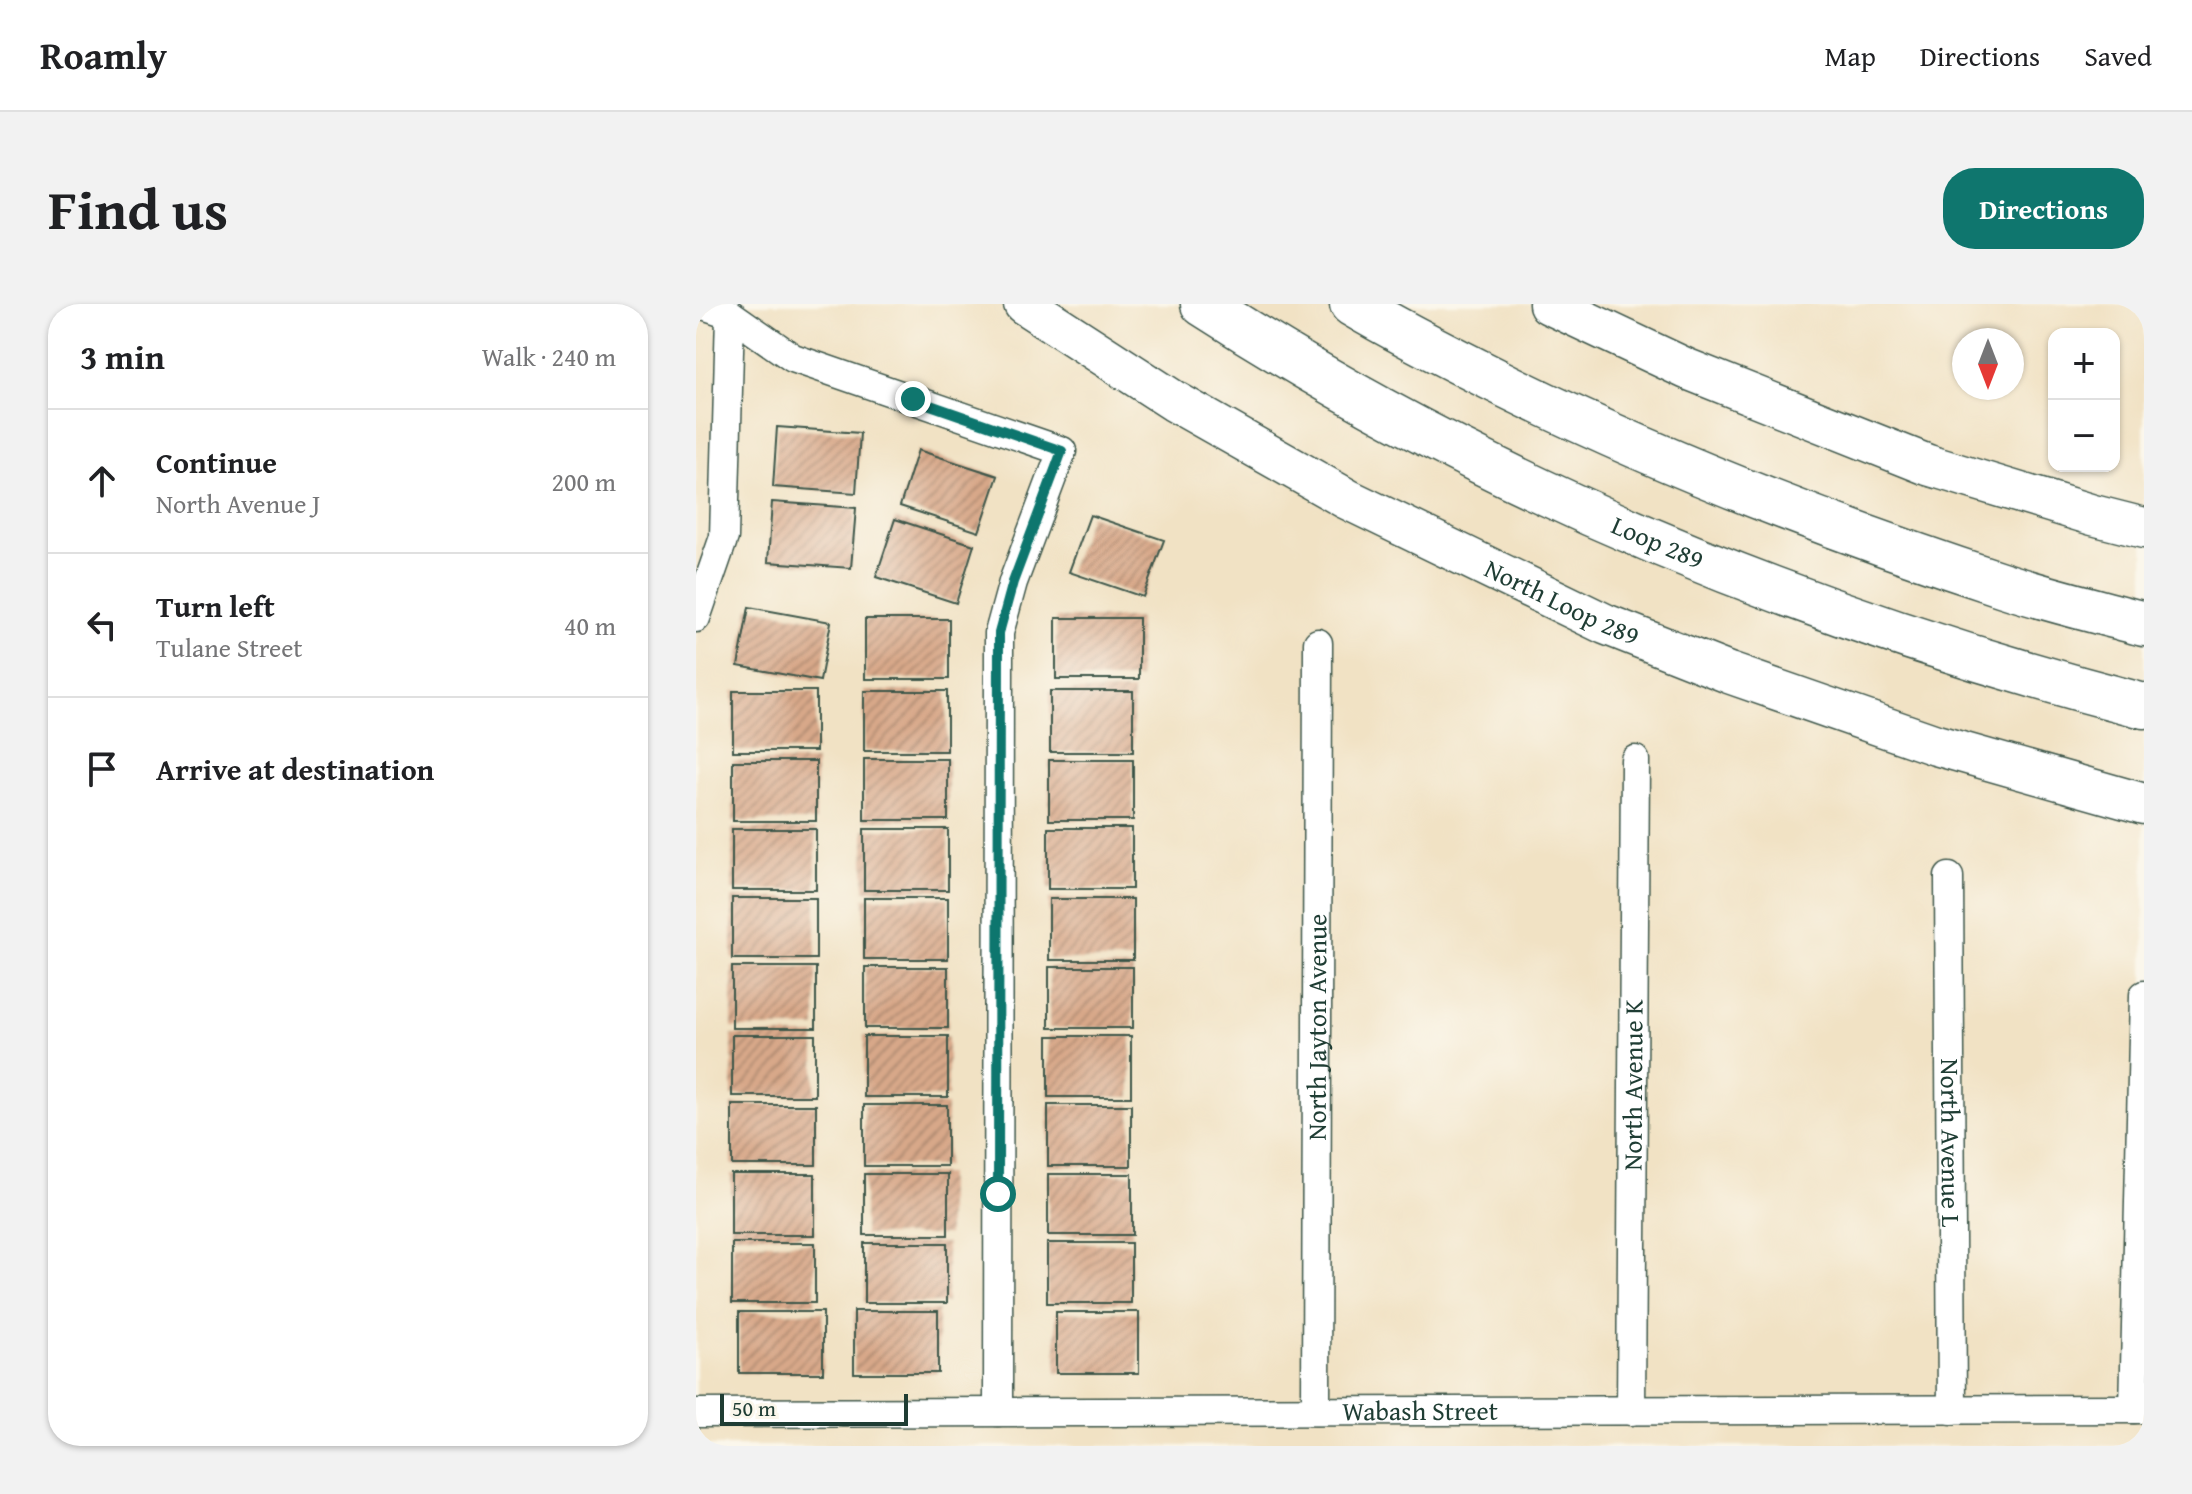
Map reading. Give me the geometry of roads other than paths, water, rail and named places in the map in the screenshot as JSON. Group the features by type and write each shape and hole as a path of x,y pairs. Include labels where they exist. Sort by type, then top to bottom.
{"highway":[{"name":"Loop 289","path":"1203,304 1268,345 1423,432 1522,482 1677,551 1853,619 1978,659 2144,706"},
{"path":"1352,304 1581,422 1730,487 1839,529 1992,581 2144,624"}],"main road":[{"name":"North Loop 289","path":"1024,304 1174,401 1347,499 1605,624 1729,673 1936,745 2144,804"},
{"path":"1549,304 1687,369 1928,465 2144,528"}],"street":[{"path":"700,304 730,314 793,358 1062,451 1013,582 999,633 998,1412"},
{"path":"696,618 724,537 730,314"},
{"name":"North Jayton Avenue","path":"1316,1411 1318,643"},
{"name":"North Avenue K","path":"1631,1411 1635,760"},
{"name":"North Avenue L","path":"1949,877 1952,1410"},
{"path":"2139,1409 2144,995"},
{"name":"Wabash Street","path":"696,1413 2139,1409"}]}
